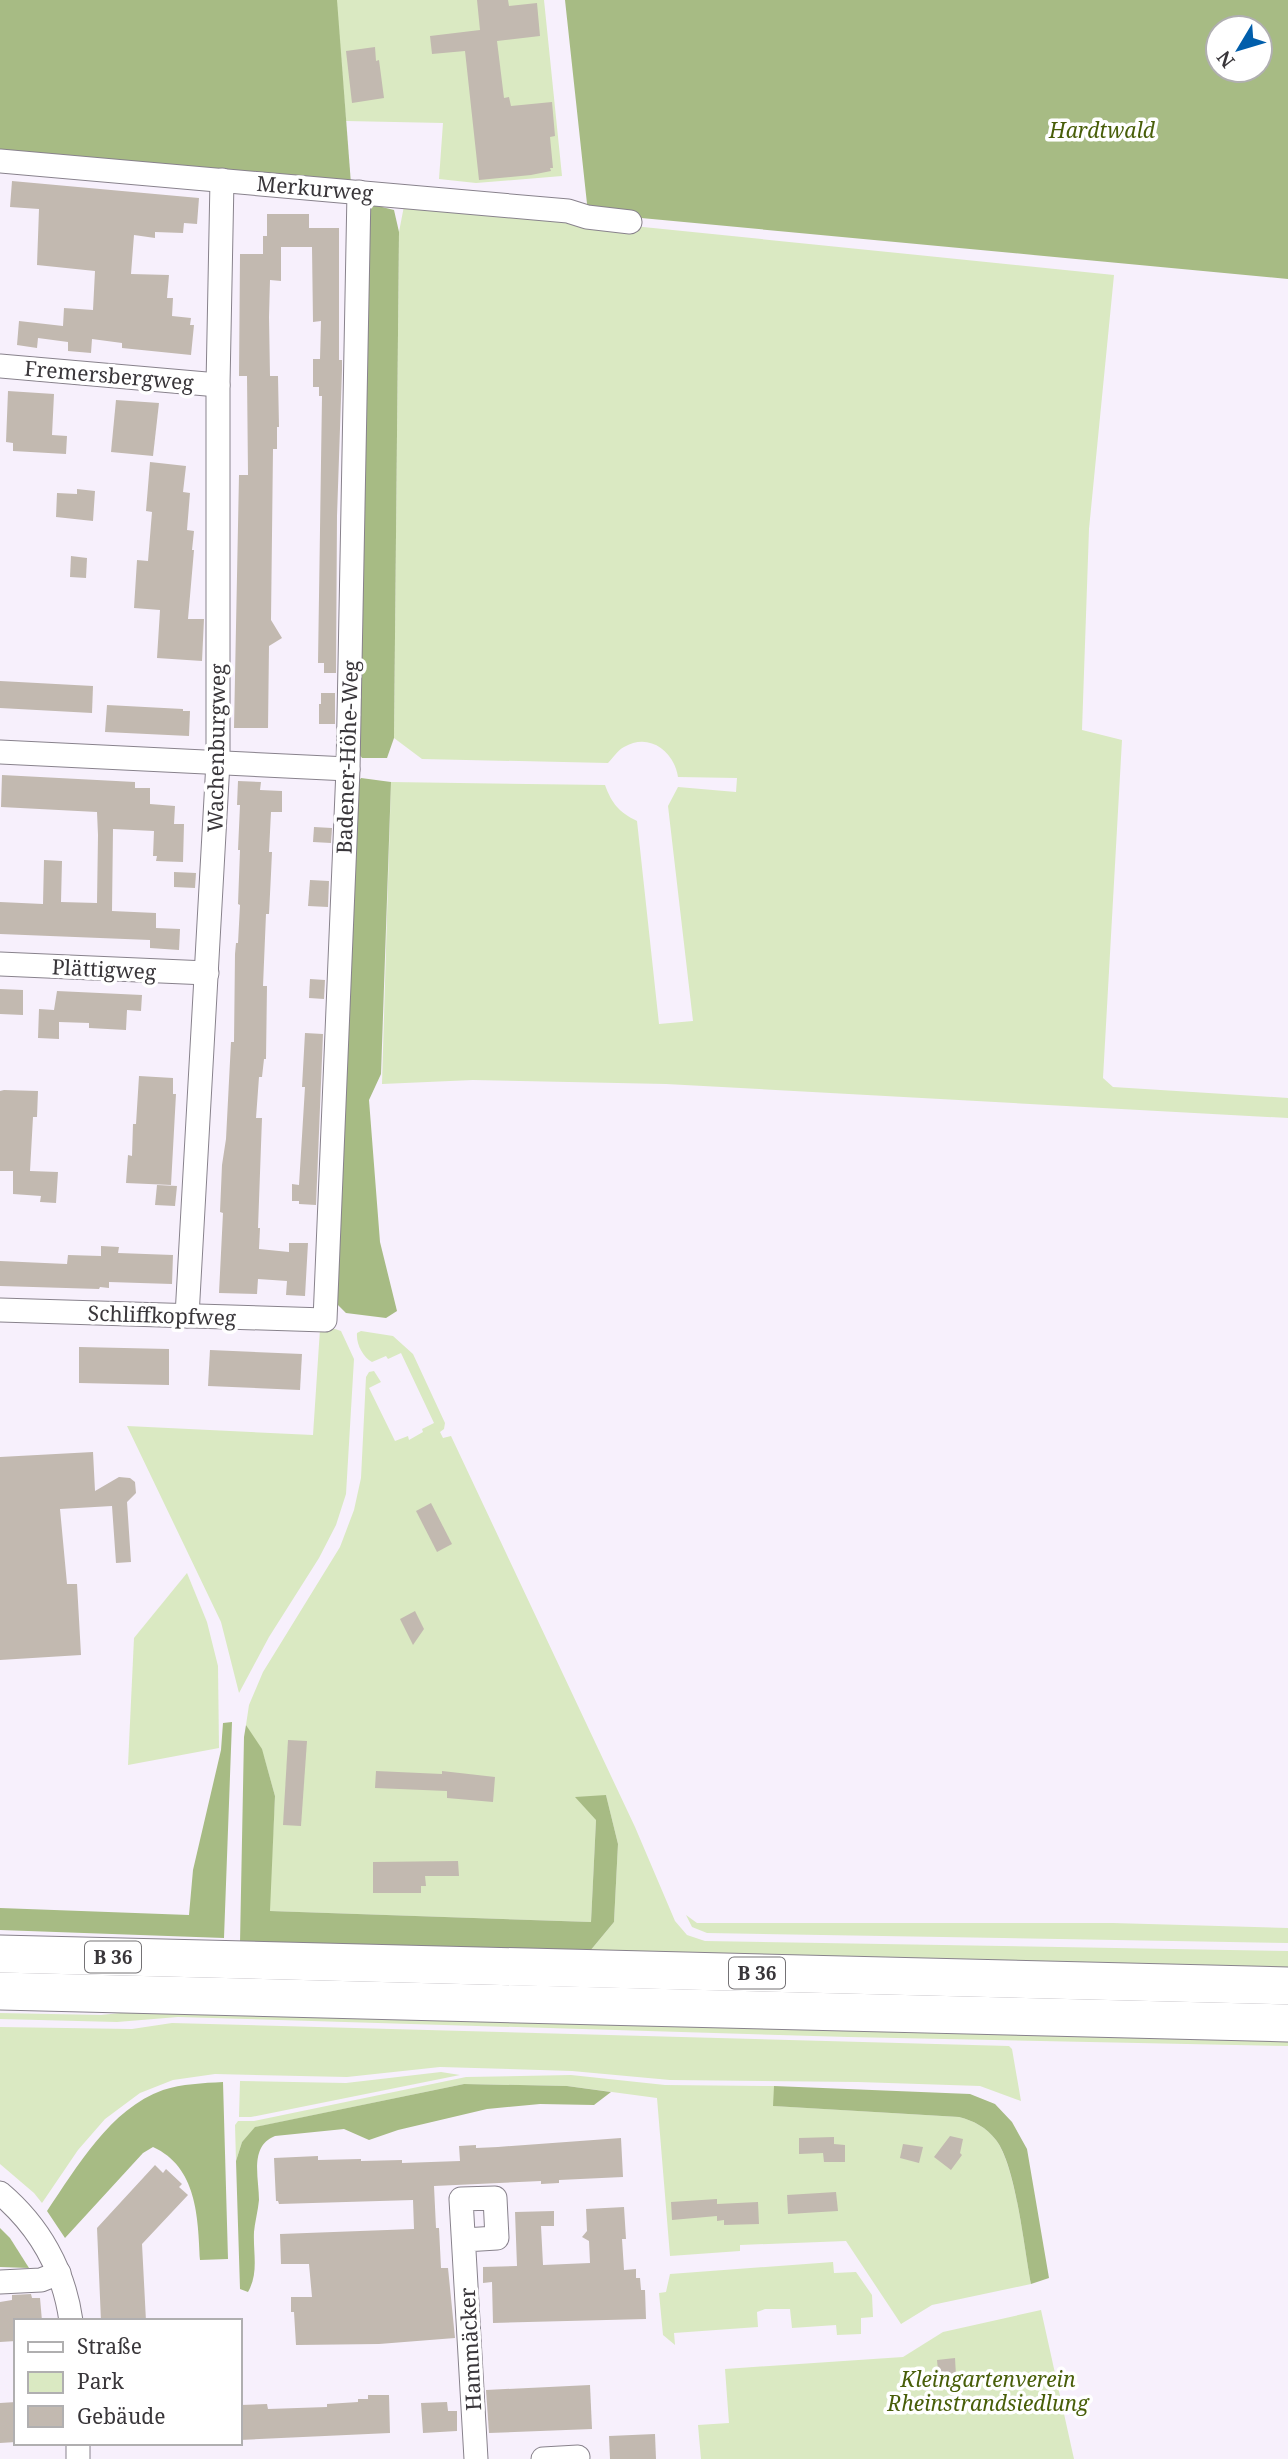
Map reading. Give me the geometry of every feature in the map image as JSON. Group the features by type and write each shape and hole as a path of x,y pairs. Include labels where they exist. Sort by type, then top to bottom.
{"highway":[{"name":"B 36","path":"0,1954 1288,1986"},
{"name":"B 36","path":"0,1991 1288,2022"}],"street":[{"name":"Merkurweg","path":"0,161 568,211 587,217 630,222"},
{"name":"Wachenburgweg","path":"187,1316 218,762 218,385 222,180"},
{"name":"Badener-Höhe-Weg","path":"325,1320 348,769 359,192"},
{"name":"Fremersbergweg","path":"0,366 218,385"},
{"path":"0,752 348,769"},
{"name":"Plättigweg","path":"0,964 207,973"},
{"name":"Schliffkopfweg","path":"0,1310 325,1320"},
{"path":"0,2193 32,2225 53,2258 68,2302 71,2319"},
{"name":"Hammäcker","path":"464,2240 476,2459"},
{"path":"0,2282 41,2280 59,2273"},
{"path":"543,2459 578,2457"}],"green space":[{"path":"0,0 337,0 351,184 0,152"},
{"path":"336,0 544,0 562,176 476,183 439,179 443,123 346,121"},
{"name":"Hardtwald","path":"565,0 1288,0 1288,279 588,213"},
{"path":"374,205 394,210 399,232 394,738 387,758 362,758 357,751 364,219"},
{"path":"404,206 584,221 1114,275 1089,529 1082,730 1122,740 1103,1078 1113,1087 1288,1098 1288,1118 666,1084 473,1080 382,1084 391,782 605,785 617,807 637,821 659,1024 693,1021 668,806 678,787 736,792 737,778 678,777 666,752 651,743 633,743 622,748 608,763 422,759 394,738 399,232"},
{"path":"361,778 391,782 381,1074 369,1100 380,1242 397,1311 386,1318 346,1313 335,1302 342,1197 355,787"},
{"path":"320,1329 341,1331 354,1359 346,1494 336,1525 319,1558 269,1637 239,1693 221,1622 127,1426 313,1435"},
{"path":"361,1331 393,1336 413,1354 445,1423 440,1432 443,1438 451,1436 635,1827 675,1921 687,1935 705,1941 1288,1951 1288,1968 590,1951 614,1922 618,1844 606,1795 596,1820 591,1922 269,1911 275,1796 264,1757 246,1725 249,1705 263,1672 340,1547 354,1510 361,1478 366,1377 369,1372 374,1371 381,1382 369,1388 395,1441 408,1436 409,1440 434,1423 401,1353 372,1362 359,1346 357,1333"},
{"path":"187,1573 207,1622 218,1666 219,1748 128,1765 134,1638"},
{"path":"232,1722 224,1938 0,1930 0,1908 189,1915 193,1870 221,1750 223,1723"},
{"path":"246,1725 262,1749 275,1796 270,1911 591,1922 596,1820 575,1797 606,1795 618,1844 614,1922 590,1951 240,1943"},
{"path":"686,1915 697,1923 1113,1923 1288,1928 1288,1943 707,1933 692,1927"},
{"path":"149,2010 1288,2035 1288,2046 848,2037 178,2017 117,2022 0,2019 0,2013 101,2015"},
{"path":"172,2023 1009,2046 1012,2049 1021,2101 980,2086 670,2080 572,2071 440,2067 347,2077 215,2074 173,2080 140,2093 105,2119 78,2150 42,2203 0,2164 0,2027 132,2029"},
{"path":"441,2072 460,2075 251,2117 239,2117 240,2081 346,2083"},
{"path":"571,2075 665,2085 774,2086 774,2106 959,2117 975,2123 996,2140 1009,2169 1031,2284 932,2305 901,2324 846,2241 740,2245 740,2251 670,2256 657,2098 567,2086 464,2084 256,2127 242,2142 236,2161 235,2125 238,2121 254,2121 466,2077"},
{"path":"223,2082 228,2259 200,2260 196,2211 187,2180 168,2156 153,2147 143,2153 65,2238 47,2211 83,2158 111,2125 144,2099 163,2090"},
{"path":"464,2084 567,2086 611,2092 594,2105 540,2104 487,2109 398,2130 369,2140 344,2129 275,2136 267,2141 259,2155 254,2270 248,2292 240,2289 236,2161 242,2142 255,2127"},
{"path":"774,2086 970,2094 995,2104 1012,2122 1027,2149 1049,2278 1031,2284 1009,2168 996,2140 984,2128 959,2117 773,2106"},
{"path":"0,2228 10,2238 29,2268 0,2267"},
{"path":"833,2262 834,2273 856,2272 872,2295 873,2317 861,2318 861,2334 837,2335 836,2325 792,2328 790,2309 765,2309 757,2312 758,2327 674,2333 675,2345 663,2335 659,2293 666,2292 670,2274"},
{"name":"Kleingartenverein Rheinstrandsiedlung","path":"1041,2310 1074,2459 701,2459 698,2425 729,2423 725,2369 903,2357 943,2332"}],"building":[{"path":"477,0 508,0 509,6 537,3 540,36 497,41 504,98 509,97 511,106 552,102 555,136 550,137 551,171 479,180 465,51 432,54 430,36 480,30"},
{"path":"375,47 384,98 352,103 346,51"},
{"path":"12,181 199,198 197,224 184,223 183,233 155,232 155,238 134,235 131,274 169,275 167,298 173,298 172,316 191,318 190,325 194,325 191,355 122,348 122,343 92,339 91,353 68,351 68,342 38,338 37,348 17,345 19,321 63,326 64,308 93,310 95,271 37,265 39,209 10,207"},
{"path":"267,214 309,214 309,228 339,228 339,360 342,360 342,370 337,516 336,673 324,673 324,663 318,663 322,396 319,396 319,387 313,387 313,359 320,359 321,321 313,322 312,247 281,247 281,281 270,280 269,317 270,376 278,376 279,427 277,449 273,449 271,620 282,638 269,646 268,728 234,728 239,475 248,475 247,376 239,376 240,254 263,254 263,236 267,236"},
{"path":"8,391 54,394 52,435 67,436 66,454 13,451 13,443 6,442"},
{"path":"116,400 159,403 153,456 111,452"},
{"path":"150,462 186,466 183,492 190,493 187,530 194,531 188,619 204,619 202,661 157,658 160,610 134,608 137,560 148,561 152,512 146,511"},
{"path":"77,489 95,491 93,521 56,517 57,493 77,494"},
{"path":"71,556 87,558 86,578 70,577"},
{"path":"0,681 93,686 92,713 0,708"},
{"path":"321,693 335,693 335,724 319,724"},
{"path":"107,705 190,711 189,736 105,732"},
{"path":"2,775 135,782 135,788 150,788 150,804 175,806 174,824 184,824 183,862 156,861 157,856 153,856 154,831 113,829 112,911 156,913 156,928 180,929 179,950 150,948 150,940 0,934 0,902 43,904 44,860 62,861 61,902 97,903 98,835 97,812 1,807"},
{"path":"238,781 261,782 260,790 282,791 282,812 271,812 271,874 269,914 266,914 263,986 267,986 266,1059 262,1077 259,1077 256,1118 262,1118 258,1228 259,1249 289,1252 289,1243 308,1243 305,1296 286,1295 287,1281 258,1279 257,1294 219,1293 223,1213 220,1212 222,1165 231,1042 234,1042 235,954 240,905"},
{"path":"314,827 332,828 331,843 313,842"},
{"path":"174,872 196,873 195,888 174,887"},
{"path":"310,880 329,881 328,907 308,906"},
{"path":"310,979 325,980 324,999 309,998"},
{"path":"0,989 23,990 23,1015 0,1014"},
{"path":"57,991 142,995 141,1011 127,1010 126,1030 89,1028 89,1023 59,1022 59,1039 38,1038 39,1009 54,1010"},
{"path":"305,1033 323,1034 316,1205 292,1201 292,1184 299,1185 305,1087 302,1087"},
{"path":"139,1076 173,1078 173,1094 176,1094 171,1185 126,1183 128,1155 132,1156 133,1124 136,1124"},
{"path":"0,1091 38,1091 37,1117 33,1117 30,1171 58,1172 56,1203 40,1202 41,1196 13,1194 13,1171 0,1171"},
{"path":"157,1185 177,1186 175,1206 155,1205"},
{"path":"101,1246 119,1247 118,1253 173,1255 172,1284 109,1282 109,1288 99,1289 0,1286 0,1261 67,1264 68,1255 101,1256"},
{"path":"79,1347 169,1349 169,1385 79,1383"},
{"path":"210,1350 302,1354 300,1390 208,1386"},
{"path":"93,1452 95,1491 119,1477 130,1478 135,1482 136,1493 127,1502 131,1562 116,1563 112,1506 60,1509 67,1584 77,1584 81,1655 0,1660 0,1457"},
{"path":"431,1503 452,1544 437,1552 416,1511"},
{"path":"415,1611 424,1629 413,1645 400,1619"},
{"path":"288,1740 307,1741 301,1826 283,1825"},
{"path":"376,1771 442,1774 442,1771 495,1777 493,1802 447,1798 447,1791 375,1788"},
{"path":"458,1861 459,1876 425,1876 426,1886 421,1886 421,1893 373,1893 373,1862"},
{"path":"950,2136 963,2139 960,2153 962,2155 951,2170 934,2157"},
{"path":"834,2137 834,2144 845,2145 845,2162 824,2162 823,2153 799,2154 799,2138"},
{"path":"621,2138 623,2177 559,2180 559,2183 541,2184 541,2181 434,2186 441,2268 448,2268 455,2338 379,2344 296,2345 291,2297 312,2297 309,2264 281,2264 280,2234 414,2229 413,2200 279,2204 276,2201 274,2158 318,2156 318,2160 402,2160 402,2163 460,2161 459,2146 498,2147"},
{"path":"903,2144 923,2147 919,2163 900,2158"},
{"path":"155,2165 163,2173 166,2169 182,2184 179,2187 188,2195 142,2244 146,2319 101,2319 97,2228"},
{"path":"836,2192 838,2211 788,2214 787,2195"},
{"path":"717,2199 717,2204 758,2202 759,2224 724,2225 724,2220 717,2221 717,2216 672,2220 671,2202"},
{"path":"624,2207 624,2270 636,2269 641,2290 645,2290 646,2319 493,2323 492,2282 483,2283 483,2267 517,2266 515,2212 554,2211 554,2226 541,2226 543,2265 590,2263 589,2241 582,2237 587,2231 586,2209"},
{"path":"31,2294 32,2298 40,2298 42,2319 14,2319 14,2341 0,2342 0,2302 12,2300 12,2295"},
{"path":"955,2358 956,2376 939,2380 937,2360"},
{"path":"590,2385 592,2429 489,2433 486,2390"},
{"path":"368,2395 389,2395 390,2433 242,2440 242,2405 267,2404 268,2409 327,2407 327,2404 368,2399"},
{"path":"14,2402 14,2442 0,2443 0,2403"},
{"path":"447,2402 448,2411 457,2411 457,2431 423,2433 421,2403"},
{"path":"655,2434 656,2459 610,2459 609,2436"}]}
